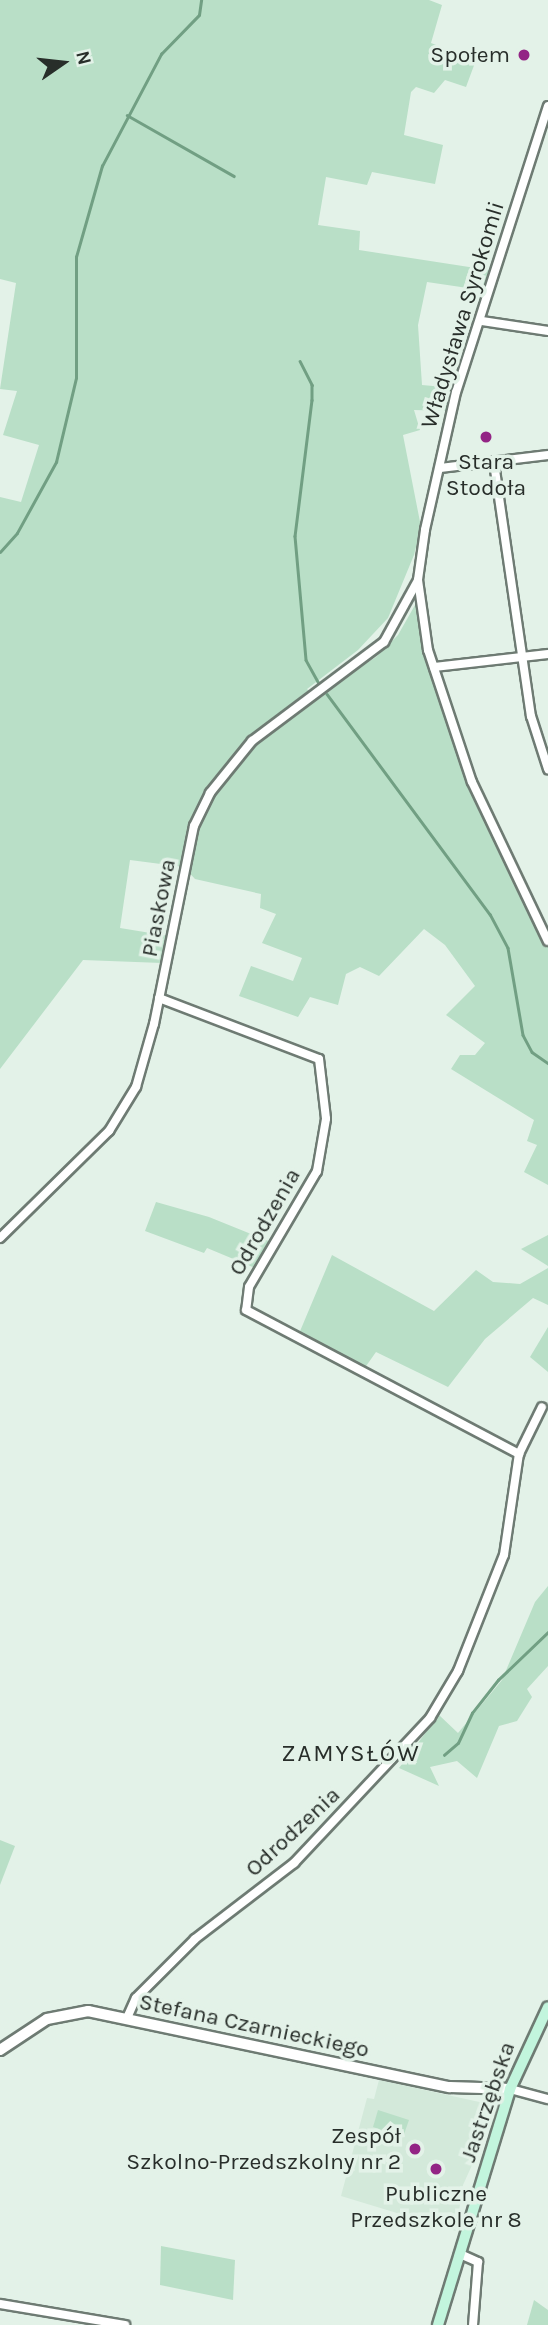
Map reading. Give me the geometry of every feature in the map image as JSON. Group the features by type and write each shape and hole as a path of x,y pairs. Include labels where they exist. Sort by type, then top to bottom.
{"main road":[{"name":"Jastrzębska","path":"438,2325 510,2089 548,2007"}],"street":[{"name":"Władysława Syrokomli","path":"400,617 418,580 456,392 482,321 548,106"},
{"path":"482,321 548,331"},
{"path":"440,468 548,456"},
{"path":"494,463 520,657 548,769"},
{"name":"Władysława Syrokomli","path":"418,580 434,667 472,782 548,942"},
{"name":"Piaskowa","path":"0,1238 87,1154 126,1107 146,1058 194,826 210,793 252,741 374,651 400,617"},
{"path":"434,667 548,654"},
{"name":"Odrodzenia","path":"159,998 319,1059 326,1119 317,1171 249,1287 246,1310 519,1454"},
{"name":"Odrodzenia","path":"127,2018 136,1998 186,1948 294,1863 430,1718 458,1671 504,1556 519,1454 542,1408"},
{"name":"Stefana Czarnieckiego","path":"0,2050 40,2022 67,2012 127,2018 450,2087 510,2089"},
{"path":"510,2089 548,2099"},
{"path":"460,2254 478,2262 473,2325"},
{"path":"0,2304 125,2325"}],"shaded area":[{"name":"Zespół Szkolno-Przedszkolny nr 2","path":"379,2080 484,2103 489,2110 482,2143 463,2185 456,2231 341,2196 367,2098 374,2099"}],"green space":[{"path":"0,0 429,0 442,5 431,43 476,60 466,87 445,80 434,93 416,87 411,92 404,135 443,145 435,184 372,172 367,185 326,177 318,225 360,231 359,250 495,271 488,291 427,282 418,325 422,385 455,388 448,411 414,410 420,430 403,435 421,527 414,555 388,618 358,650 307,689 314,697 376,657 398,635 419,598 420,637 472,790 548,948 548,1185 524,1172 537,1145 527,1141 534,1120 451,1069 460,1055 475,1055 485,1043 446,1015 475,986 445,945 424,929 379,976 360,967 346,974 338,1005 310,997 298,1017 239,996 251,966 293,981 302,958 262,943 276,914 260,908 261,894 195,879 184,867 130,860 120,928 169,936 162,963 83,960 0,1069 0,497 21,502 39,445 3,435 17,391 0,389 16,283 0,279"},
{"path":"156,1202 209,1217 271,1242 255,1268 207,1248 204,1253 145,1231"},
{"path":"548,1235 548,1266 521,1249"},
{"path":"332,1255 434,1311 476,1270 493,1282 520,1284 548,1268 548,1305 533,1298 485,1339 448,1387 376,1352 364,1369 298,1336"},
{"path":"548,1327 548,1372 530,1357"},
{"path":"548,1586 548,1666 527,1689 532,1697 517,1721 499,1726 477,1778 457,1761 430,1767 439,1786 399,1768 439,1715 458,1733 502,1680 535,1602"},
{"path":"0,1840 15,1846 0,1885"},
{"path":"378,2110 409,2120 403,2137 373,2127"},
{"path":"161,2246 235,2260 233,2300 160,2285"},
{"path":"534,2300 548,2310 548,2325 527,2325"}],"waterway":[{"path":"0,552 17,533 56,462 76,378 76,257 102,166 161,54 199,15 201,0"},
{"path":"127,115 234,176"},
{"path":"300,361 312,385 312,400 295,536 306,660 318,682"},
{"path":"327,694 490,914 508,948 523,1035 532,1052 548,1063"},
{"path":"444,1755 458,1743 472,1713 498,1680 548,1632"}],"place":[{"name":"Społem","path":"524,55"},
{"name":"Stara Stodoła","path":"486,437"},
{"name":"Zespół Szkolno-Przedszkolny nr 2","path":"415,2149"},
{"name":"Publiczne Przedszkole nr 8","path":"436,2169"}],"district":[{"name":"ZAMYSŁÓW","path":"351,1754"}]}
